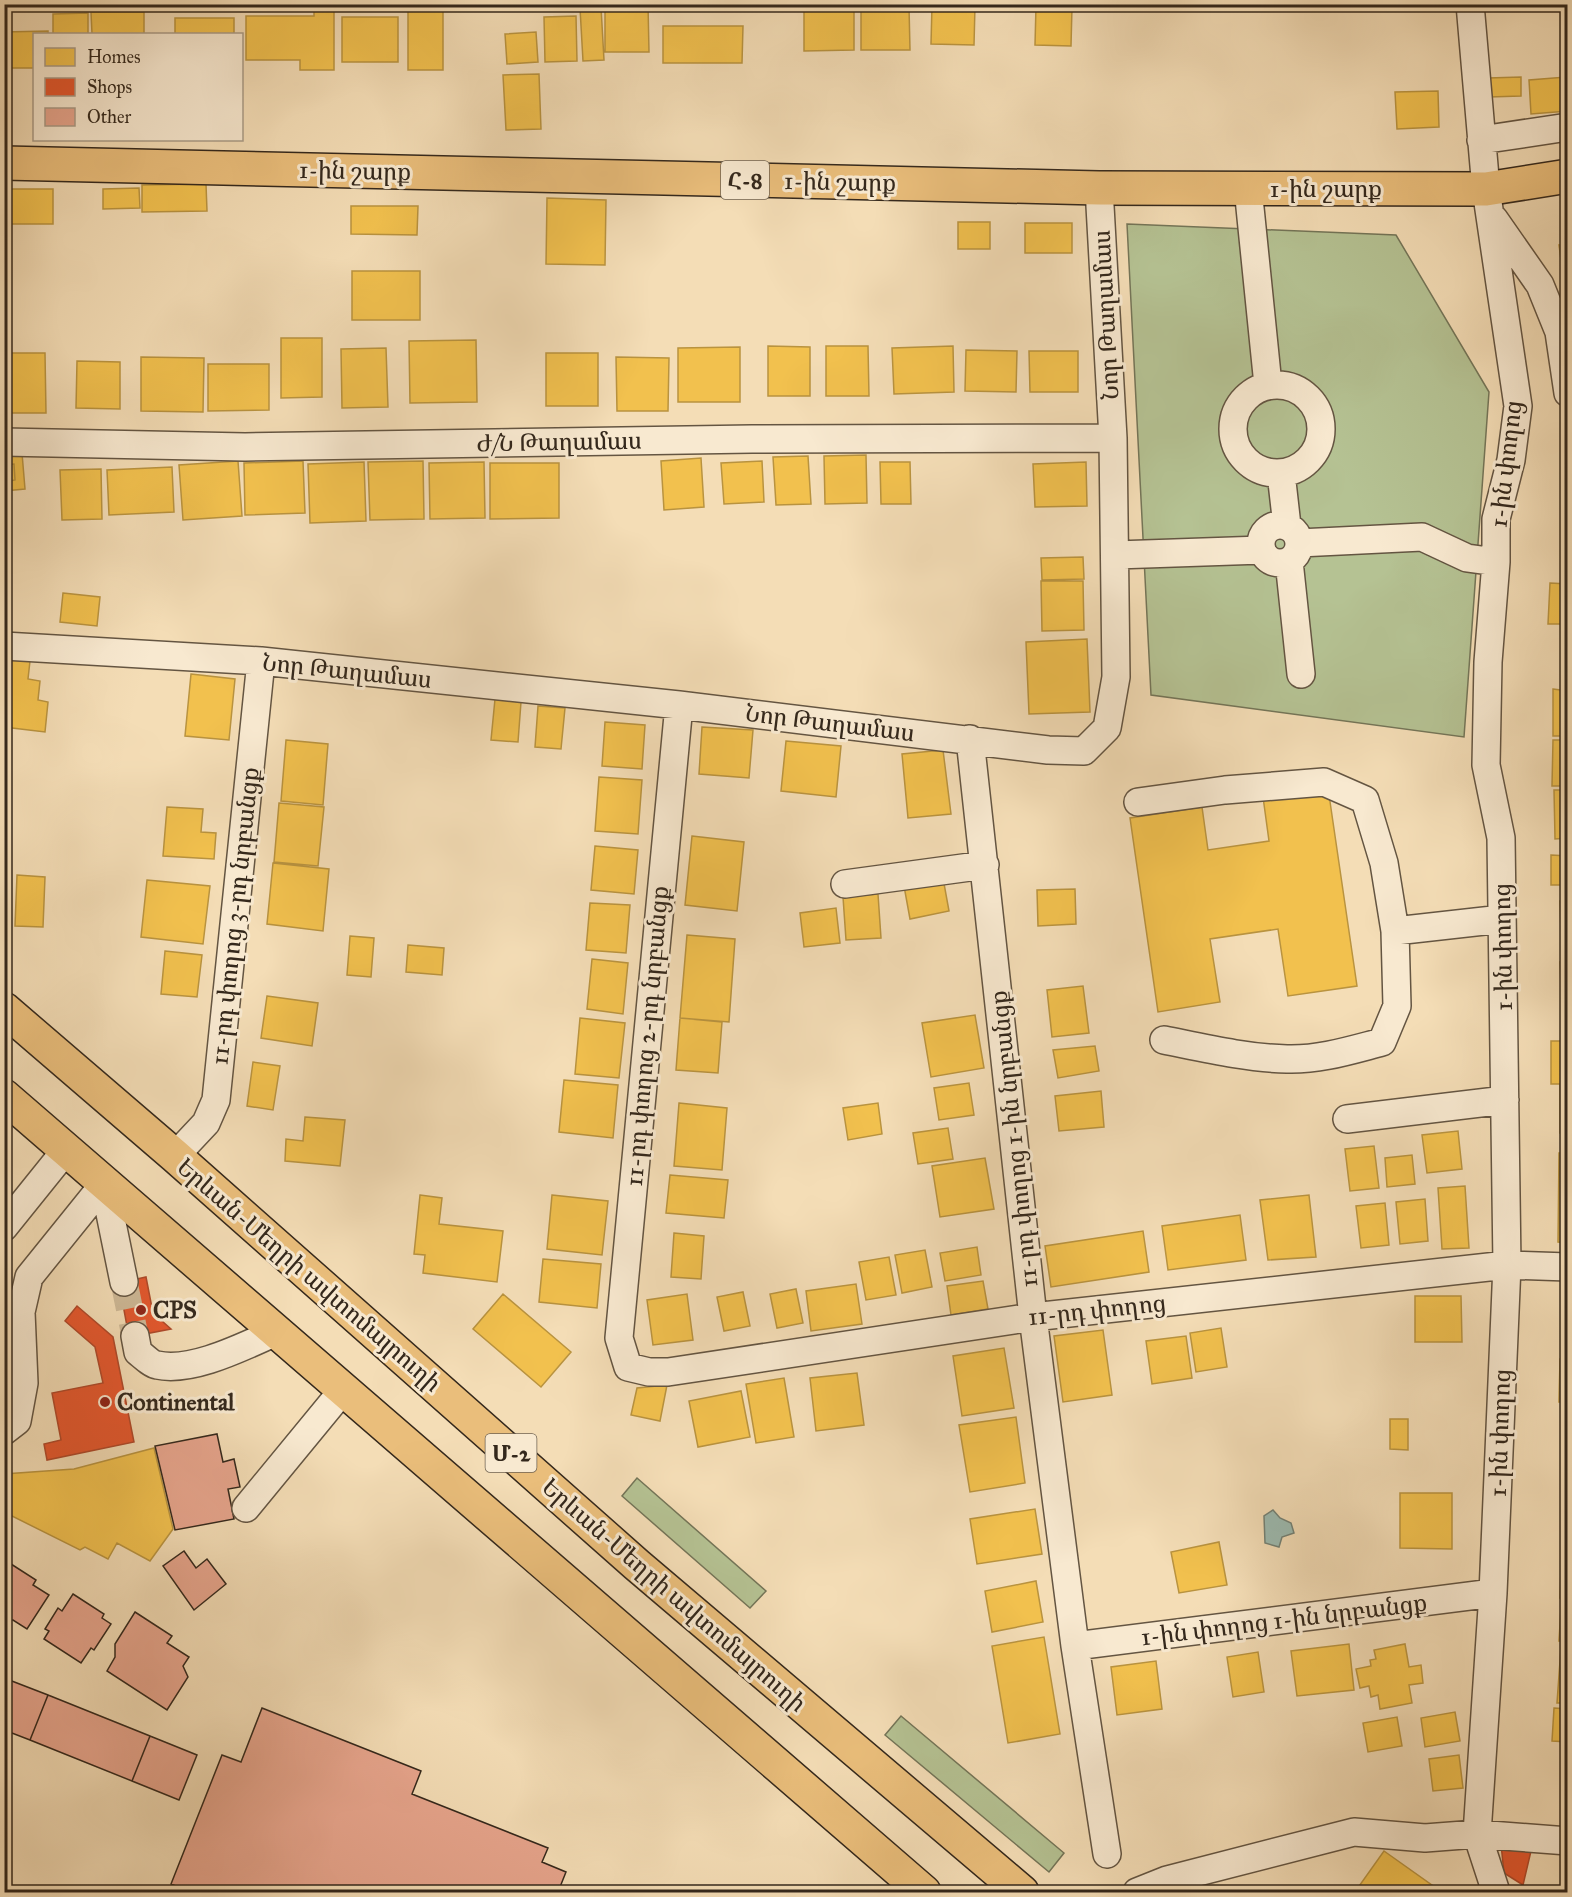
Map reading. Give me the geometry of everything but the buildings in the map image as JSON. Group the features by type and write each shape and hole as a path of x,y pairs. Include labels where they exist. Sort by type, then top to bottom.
{"main road":[{"name":"1-ին շարք","path":"4,163 1099,188 1248,189 1488,201 1568,176"},
{"name":"Երևան-Մեղրի ավտոմայրուղի","path":"4,1010 175,1156 637,1565 1022,1893"},
{"name":"Մ-2","path":"4,1096 924,1893"}],"street":[{"name":"1-ին փողոց","path":"1470,4 1488,201 1518,406 1511,460 1496,519 1496,562 1488,662 1486,765 1501,838 1507,1265 1493,1593 1477,1834 1496,1893"},
{"path":"1481,140 1568,127"},
{"name":"Նոր Թաղամաս","path":"4,646 261,662 679,705 1048,750 1084,751 1107,728 1116,677 1113,438 1099,188"},
{"path":"1248,189 1268,385"},
{"path":"1488,201 1540,285 1559,332 1568,393"},
{"path":"1282,384 1296,388 1317,408 1321,422 1321,437 1316,450 1307,462 1295,470 1281,473 1266,472 1252,466 1238,449 1232,428 1235,413 1243,400 1254,390 1268,385 1282,384"},
{"name":"Ժ/Ն Թաղամաս","path":"4,442 245,447 752,439 1113,438"},
{"path":"1281,473 1292,543 1300,674"},
{"path":"1116,555 1262,550 1276,563 1292,543 1422,537 1467,558 1496,562"},
{"name":"11-րդ փողոց 3-րդ նրբանցք","path":"175,1156 206,1123 216,1100 261,662"},
{"name":"11-րդ փողոց 2-րդ նրբանցք","path":"628,1366 618,1338 679,705"},
{"name":"11-րդ փողոց 1-ին նրբանցք","path":"970,739 1033,1317 1076,1646 1107,1854"},
{"path":"1138,802 1225,790 1324,782 1365,800 1384,863 1395,931 1397,1006 1382,1042 1336,1055 1287,1059 1219,1051 1164,1040"},
{"path":"845,884 985,865"},
{"path":"1395,931 1502,919"},
{"path":"1347,1119 1505,1100"},
{"path":"4,1227 66,1150"},
{"path":"104,1184 124,1282"},
{"path":"4,1431 17,1421 24,1383 21,1312 29,1277 104,1184"},
{"name":"11-րդ փողոց","path":"628,1366 649,1372 668,1372 1033,1317 1507,1265 1568,1267"},
{"path":"135,1335 138,1352 156,1365 184,1365 220,1356 276,1332"},
{"path":"246,1508 343,1390"},
{"name":"1-ին փողոց 1-ին նրբանցք","path":"1076,1646 1493,1593"},
{"path":"1137,1893 1167,1880 1354,1832 1425,1838 1477,1834 1568,1841"}],"green space":[{"path":"1127,224 1396,235 1489,392 1464,737 1151,695"},
{"path":"637,1478 766,1591 750,1608 622,1496"},
{"path":"901,1716 1064,1853 1049,1872 885,1735"}],"water":[{"path":"1273,1510 1280,1518 1291,1523 1294,1533 1282,1537 1279,1547 1265,1543 1264,1516"}],"tunnel":[{"path":"124,1282 135,1336"}],"place":[{"name":"CPS","path":"141,1310"},
{"name":"Continental","path":"105,1402"}]}
